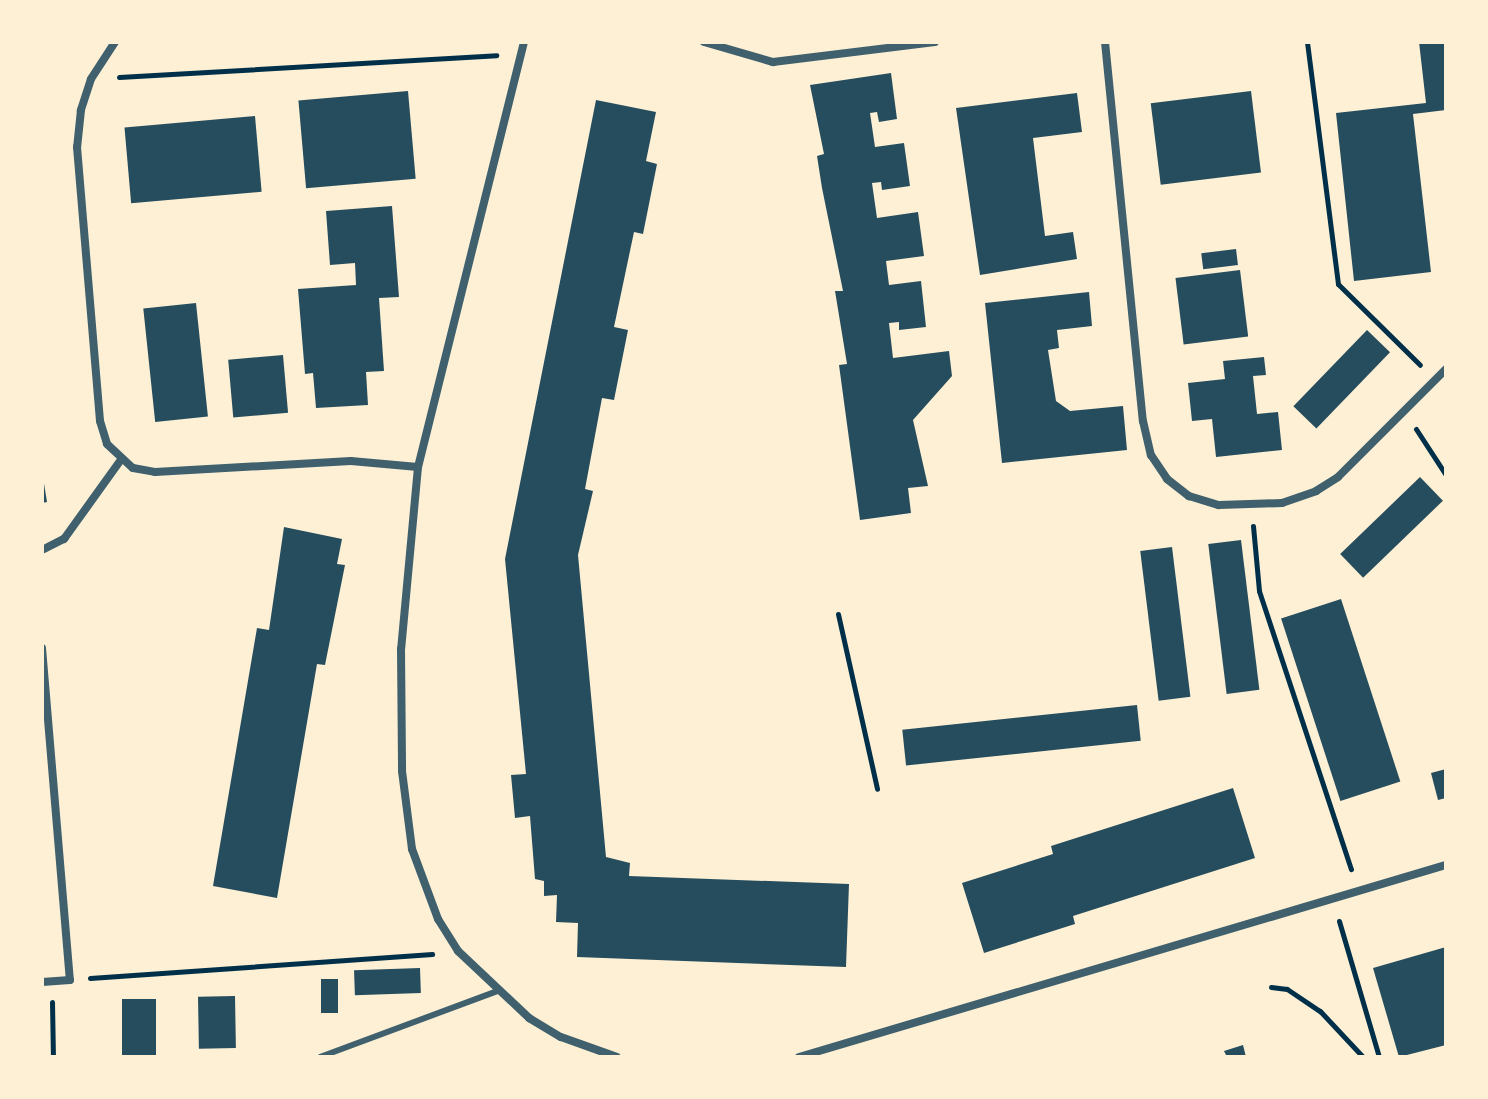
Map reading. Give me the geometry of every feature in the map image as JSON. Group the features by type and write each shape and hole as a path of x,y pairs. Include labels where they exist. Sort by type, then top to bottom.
{"street":[{"path":"115,42 91,79 81,110 77,147 100,421 107,444 120,461 155,472 351,461 418,467"},
{"path":"524,42 418,467 401,649 402,771 412,849 438,919 458,951 529,1018 599,1055 617,1057"},
{"path":"704,42 773,62 935,42"},
{"path":"1105,42 1151,455 1167,479 1189,496 1219,505 1282,503 1327,484 1446,369"},
{"path":"42,550 64,539 120,461"},
{"path":"42,648 70,980 47,981"},
{"path":"799,1057 1446,865"}],"lane":[{"path":"320,1057 497,991"}],"path":[{"path":"1307,42 1338,284 1435,380"},
{"path":"91,79 521,53"},
{"path":"1405,410 1446,475"},
{"path":"1251,506 1259,591 1359,893"},
{"path":"838,614 877,789"},
{"path":"1334,900 1379,1057"},
{"path":"70,980 458,951"},
{"path":"47,981 53,1057"},
{"path":"1271,987 1287,989 1320,1011 1363,1057"}],"building":[{"path":"1419,42 1446,42 1446,110 1413,114 1431,272 1354,281 1336,113 1426,103"},
{"path":"891,73 897,119 879,122 877,112 870,113 875,147 904,143 910,186 882,190 881,182 872,183 877,218 918,212 924,256 886,261 889,285 921,281 926,327 899,330 899,322 889,323 893,358 949,351 952,376 913,420 928,486 908,488 911,513 860,520 839,365 847,364 835,291 843,291 822,188 817,156 824,154 810,85"},
{"path":"408,91 416,179 306,188 298,101"},
{"path":"1251,91 1261,172 1161,185 1151,103"},
{"path":"1077,93 1082,132 1033,138 1045,236 1073,232 1077,259 980,275 956,108"},
{"path":"596,100 656,112 646,161 657,164 643,234 634,232 614,327 628,330 614,400 602,398 585,489 593,491 578,555 606,857 630,863 629,876 849,884 846,967 577,957 578,923 556,922 557,895 544,896 544,881 535,879 530,816 515,818 511,775 526,774 505,559"},
{"path":"255,116 262,192 131,203 124,127"},
{"path":"392,206 399,297 379,298 384,371 366,372 368,405 316,408 313,373 305,374 298,289 356,285 355,263 330,265 326,211"},
{"path":"1236,249 1238,265 1203,269 1201,253"},
{"path":"1240,270 1248,337 1184,344 1175,278"},
{"path":"1089,292 1092,326 1057,330 1059,348 1048,350 1056,401 1070,411 1123,406 1127,450 1002,463 985,303"},
{"path":"196,303 208,416 155,422 143,309"},
{"path":"1367,330 1390,352 1316,428 1293,406"},
{"path":"283,355 288,413 233,418 228,360"},
{"path":"1264,357 1266,375 1253,376 1257,414 1278,412 1282,450 1216,457 1212,419 1192,421 1188,383 1225,379 1223,361"},
{"path":"42,471 47,502 42,503"},
{"path":"1420,477 1443,501 1363,578 1340,554"},
{"path":"284,527 342,539 337,564 345,565 325,665 317,664 277,898 213,886 257,628 269,630"},
{"path":"1241,540 1259,690 1227,694 1208,544"},
{"path":"1172,547 1190,697 1159,701 1140,551"},
{"path":"1341,599 1400,782 1340,801 1281,618"},
{"path":"1137,705 1141,741 906,765 902,730"},
{"path":"1446,769 1446,798 1438,800 1431,773"},
{"path":"1233,788 1255,858 1073,916 1075,924 984,953 962,883 1053,854 1051,846"},
{"path":"1446,947 1446,1045 1399,1057 1373,968"},
{"path":"420,968 421,993 355,995 354,970"},
{"path":"321,979 338,979 338,1013 321,1013"},
{"path":"235,996 236,1048 199,1049 198,997"},
{"path":"122,999 156,999 156,1057 122,1057"},
{"path":"1243,1045 1246,1057 1227,1057 1224,1051"}]}
